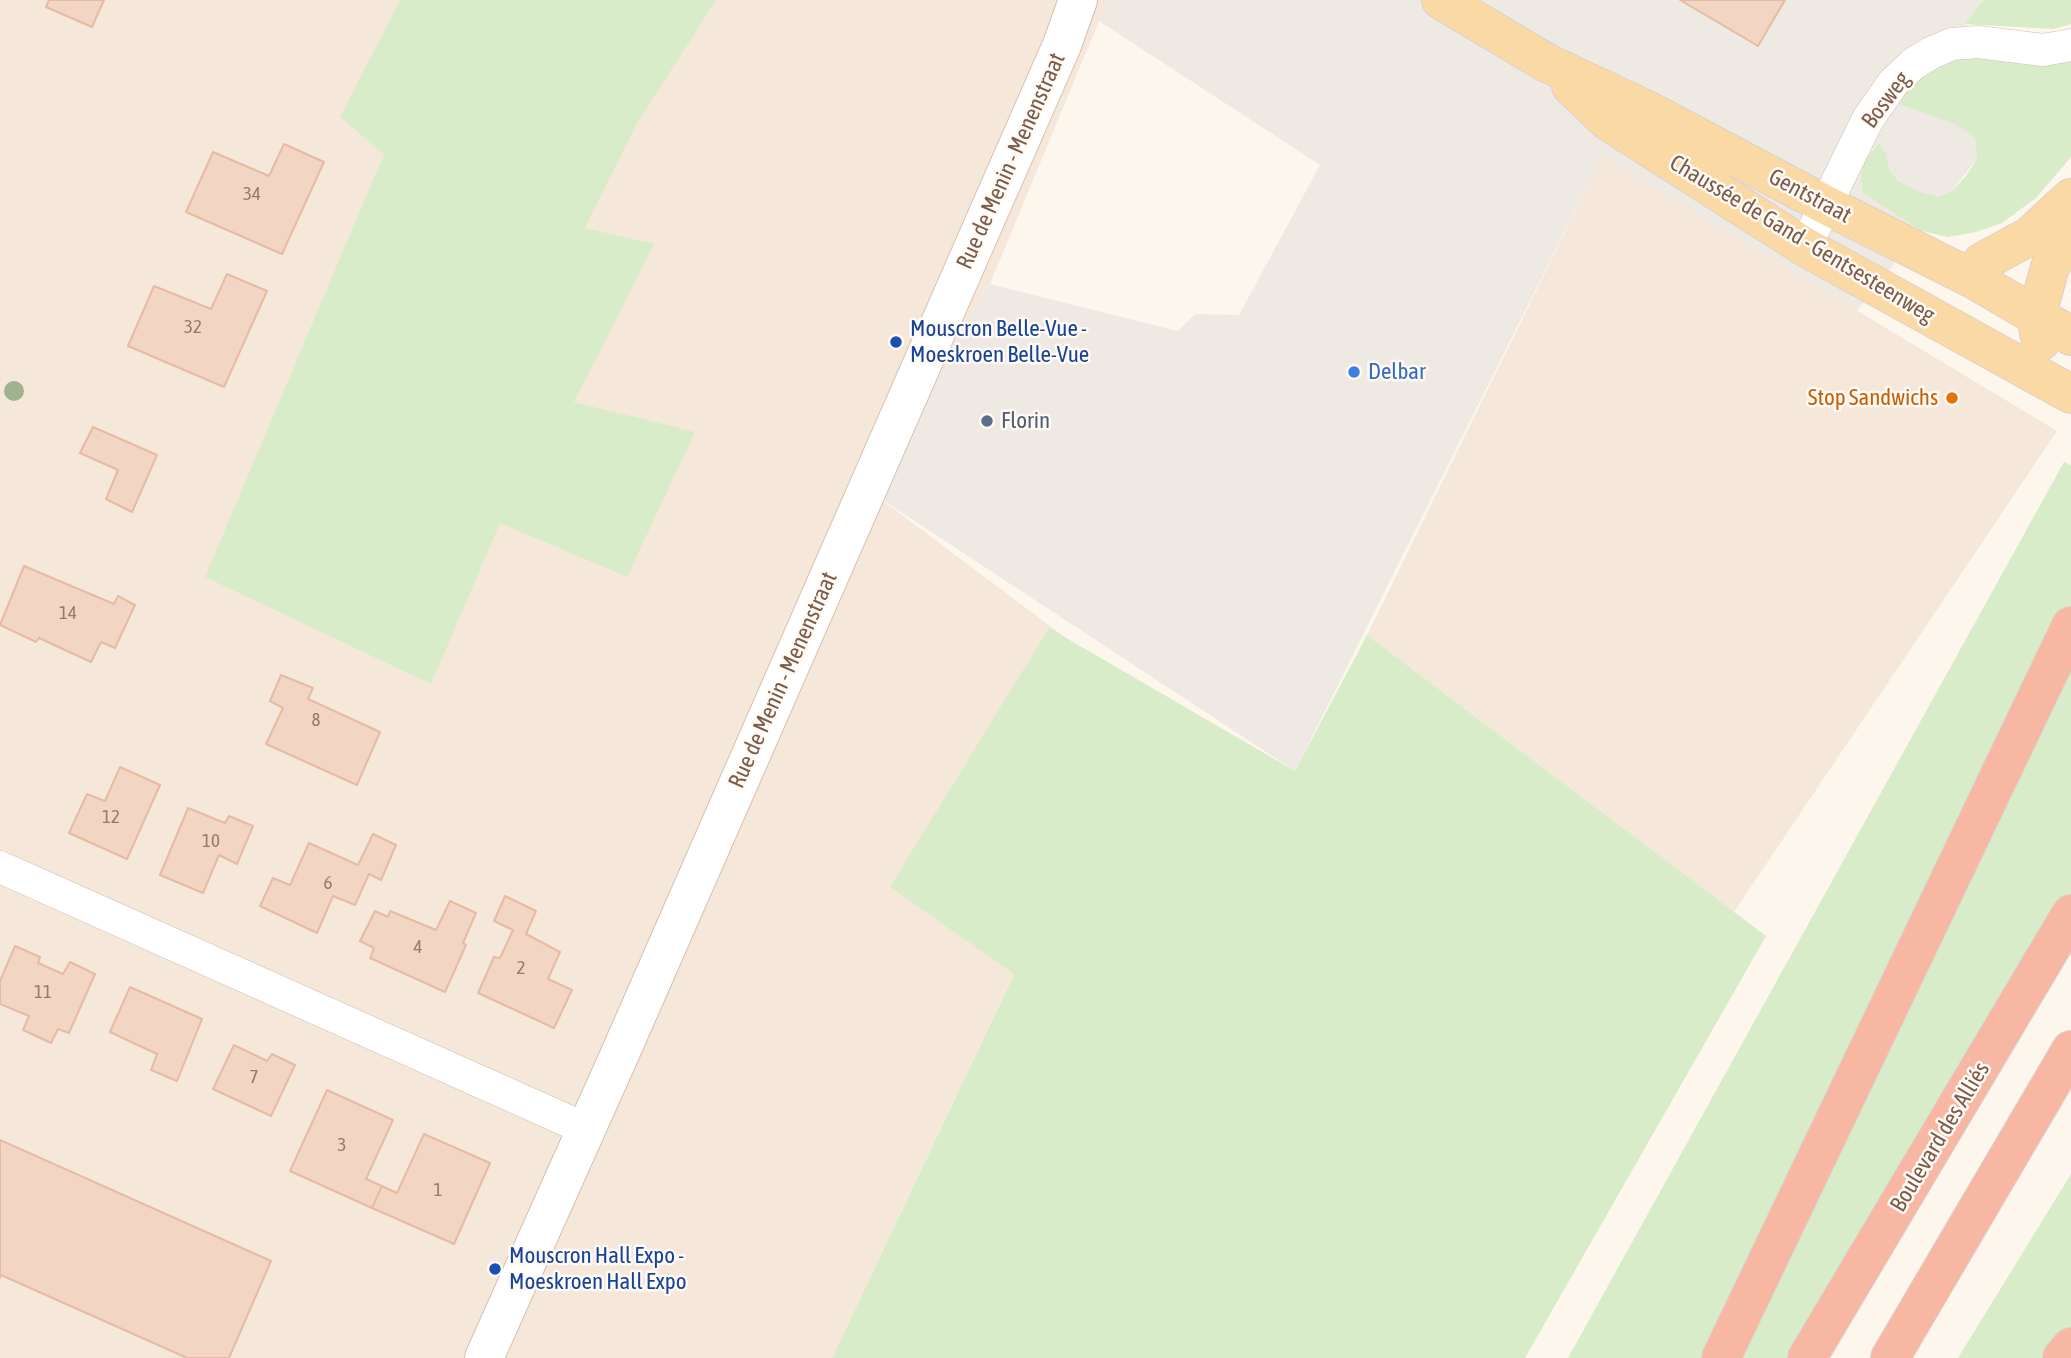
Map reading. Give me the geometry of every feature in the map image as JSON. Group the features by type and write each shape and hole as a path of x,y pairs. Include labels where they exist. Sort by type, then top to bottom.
{"highway":[{"path":"1721,1358 2071,626"},
{"name":"Boulevard des Alliés","path":"1807,1358 2071,914"},
{"path":"1890,1358 2071,1049"},
{"path":"2062,1358 2071,1348"}],"main road":[{"path":"1441,0 1547,63"},
{"name":"Gentstraat","path":"1547,63 1647,110 1973,279 2071,336"},
{"name":"Chaussée de Gand - Gentsesteenweg","path":"1547,63 1609,122 1805,247 2068,393"},
{"path":"1973,279 1982,261 2030,236 2071,198"},
{"path":"2068,393 2044,354 2036,318 2050,267 2071,233"}],"street":[{"name":"Rue de Menin - Menenstraat","path":"484,1358 1051,70 1078,0"},
{"name":"Bosweg","path":"1805,247 1868,119 1893,83 1913,64 1952,44 1978,42 2043,50 2071,45"},
{"path":"0,867 586,1129"}],"shaded area":[{"path":"0,0 1110,0 990,284 866,488 1066,638 890,887 1014,973 832,1358 0,1358"},
{"path":"1110,0 1984,0 1964,24 2051,65 1857,311 1602,157 1295,771 866,489 990,284 1178,331 1195,314 1239,315 1320,165 1099,21"},
{"path":"1602,157 2057,431 1734,912 1367,635"}],"green space":[{"path":"400,0 716,0 636,125 585,228 654,244 574,402 695,432 627,577 500,523 431,684 205,577 384,154 340,117"},
{"path":"1984,0 2071,0 2071,24 2054,29 1964,24"},
{"path":"1957,57 2071,60 2071,157 2036,198 2002,223 1976,232 1948,237 1922,231 1863,193 1861,175 1863,163 1879,143 1886,154 1889,170 1898,181 1919,192 1939,197 1953,190 1966,176 1977,159 1975,138 1955,124 1897,103 1925,72"},
{"path":"2064,462 2071,465 2071,914 1801,1358 1568,1358"},
{"path":"1049,628 1295,771 1367,635 1766,936 1525,1358 832,1358 1014,974 890,887"},
{"path":"2071,1174 2071,1358 1958,1358"}],"building":[{"path":"49,0 104,0 92,27 46,7"},
{"path":"1680,0 1785,0 1758,46"},
{"path":"284,144 324,162 282,254 186,212 213,152 269,176"},
{"path":"227,274 267,291 224,387 128,346 154,286 211,309"},
{"path":"93,427 157,455 132,512 106,499 118,470 80,453"},
{"path":"24,566 114,604 118,596 135,605 115,648 101,642 91,662 39,638 36,642 0,625"},
{"path":"281,675 313,688 308,699 380,732 357,785 266,744 283,708 270,701"},
{"path":"120,767 160,785 127,859 69,833 87,794 105,801"},
{"path":"188,808 225,823 229,816 253,826 237,864 219,855 203,893 160,875"},
{"path":"373,834 396,845 381,880 369,874 355,905 333,896 317,933 260,906 273,878 290,885 309,843 358,865"},
{"path":"505,896 536,911 526,934 560,952 548,979 572,990 554,1028 478,993 494,957 500,958 513,930 494,921"},
{"path":"450,901 476,913 463,943 466,945 445,992 370,958 374,948 360,941 375,911 388,917 390,911 436,930"},
{"path":"15,946 40,957 38,963 63,974 70,962 95,974 69,1033 58,1029 51,1043 23,1030 29,1016 0,1004 0,981"},
{"path":"130,987 202,1019 177,1081 151,1070 157,1054 110,1032"},
{"path":"234,1045 267,1061 272,1054 295,1065 271,1116 213,1089"},
{"path":"327,1090 393,1120 366,1179 382,1186 372,1208 290,1171"},
{"path":"424,1134 490,1163 454,1244 372,1208 382,1186 397,1193"},
{"path":"0,1140 271,1261 229,1358 187,1358 1,1275 0,1278"}],"place":[{"name":"Mouscron Belle-Vue - Moeskroen Belle-Vue","path":"896,342"},
{"name":"Delbar","path":"1354,372"},
{"name":"Stop Sandwichs","path":"1952,398"},
{"name":"Florin","path":"987,421"},
{"name":"Mouscron Hall Expo - Moeskroen Hall Expo","path":"495,1269"}]}
